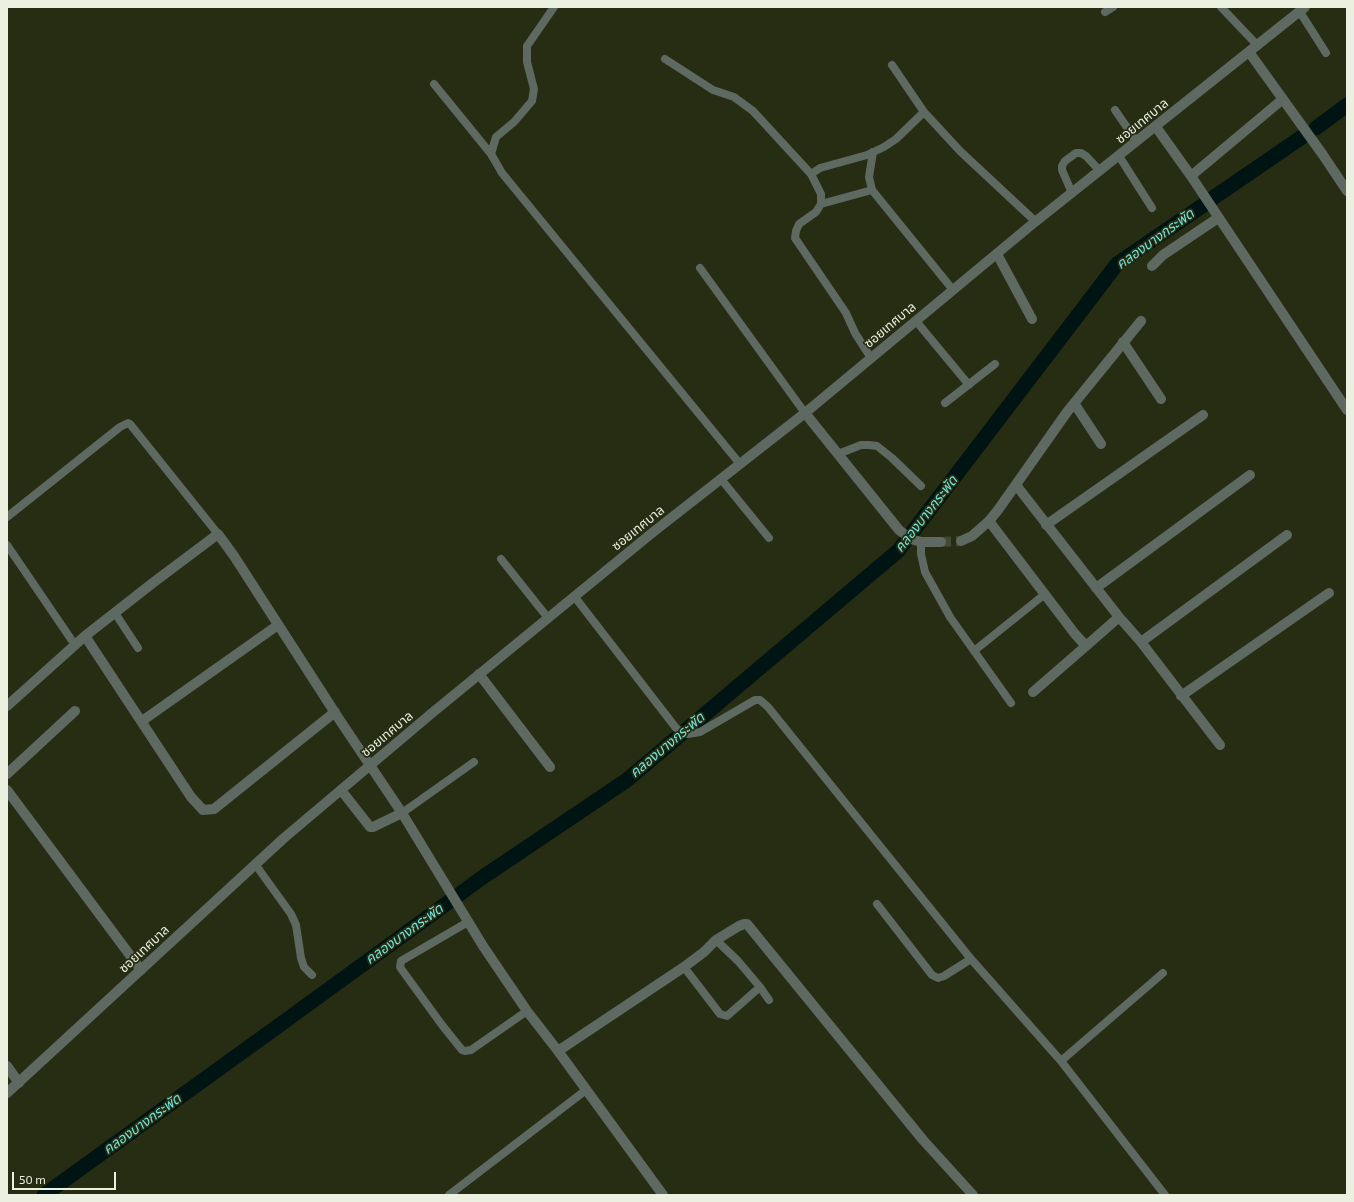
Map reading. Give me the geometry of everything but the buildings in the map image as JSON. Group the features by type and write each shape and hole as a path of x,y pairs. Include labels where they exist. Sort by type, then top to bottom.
{"street":[{"name":"ซอยเทศบาล","path":"7,1093 256,864 341,790 479,674 652,533 805,413 1036,222 1258,46 1302,9"},
{"path":"1249,52 1347,191"},
{"path":"1190,176 1283,99"},
{"path":"1156,127 1344,398 1347,410"},
{"path":"1152,266 1163,255 1218,218"},
{"path":"997,254 1032,318"},
{"path":"961,541 972,536 989,521 1074,403 1141,321"},
{"path":"1123,342 1161,399"},
{"path":"1074,403 1101,444"},
{"path":"805,413 899,530 916,541 941,542"},
{"path":"1046,525 1203,415"},
{"path":"1096,588 1250,475"},
{"path":"1016,485 1119,617 1141,642 1220,745"},
{"path":"989,521 1086,646"},
{"path":"7,706 85,636 218,534 234,556 402,813 456,903 527,1011 558,1051 662,1195"},
{"path":"1141,642 1286,535"},
{"path":"1181,696 1330,593"},
{"path":"1033,692 1119,617"},
{"path":"142,721 278,625"},
{"path":"85,636 196,804 203,810 214,809 335,712"},
{"path":"479,674 550,767"},
{"path":"7,774 75,711"},
{"path":"7,790 141,970"},
{"path":"341,790 370,827 373,827 402,813"},
{"path":"558,1051 684,967 704,952 716,940 739,926 747,924 922,1140 973,1195"},
{"path":"7,1066 19,1083"}],"lane":[{"path":"491,154 496,137 514,122 532,101 534,89 527,62 527,46 554,7"},
{"path":"1105,12 1113,7"},
{"path":"1221,7 1258,46"},
{"path":"1302,9 1326,53"},
{"path":"665,59 713,90 734,97 753,111 812,174 821,194 821,204 816,212 799,224 795,238 846,312 855,333 871,358"},
{"path":"892,65 924,112 960,151 1036,222"},
{"path":"434,84 491,154 502,173 740,464"},
{"path":"1115,110 1137,142"},
{"path":"812,174 820,168 831,164 845,162 873,152 896,139 924,112"},
{"path":"873,152 869,177 872,190 953,290"},
{"path":"1072,193 1062,170 1062,166 1065,161 1076,153 1082,152 1100,171"},
{"path":"1119,156 1152,208"},
{"path":"821,204 872,190"},
{"path":"700,268 805,413"},
{"path":"916,321 969,385"},
{"path":"945,403 995,364"},
{"path":"7,517 120,427 128,423 218,534"},
{"path":"838,454 869,444 877,446 892,458 921,486"},
{"path":"721,479 769,538"},
{"path":"916,541 925,572 950,616 1011,704"},
{"path":"7,545 75,645"},
{"path":"501,559 548,618"},
{"path":"974,652 1045,594"},
{"path":"574,596 676,728 683,733 688,734 700,732 755,700 760,700 768,707 971,959 1061,1061 1165,1195"},
{"path":"115,613 138,648"},
{"path":"402,813 474,762"},
{"path":"256,864 291,914 296,925 301,958 304,966 312,975"},
{"path":"877,904 932,975 938,978 944,976 971,959"},
{"path":"468,922 401,961 400,967 462,1050 471,1050 527,1011"},
{"path":"716,940 738,960 760,986 769,1000"},
{"path":"684,967 720,1014 727,1016 760,986"},
{"path":"1061,1061 1163,973"},
{"path":"452,1194 586,1090"}],"waterway":[{"name":"คลองบางกระพัด","path":"1316,128 1347,105"},
{"name":"คลองบางกระพัด","path":"1210,200 1302,137"},
{"name":"คลองบางกระพัด","path":"44,1195 483,877 627,780 898,551 1117,264 1205,204"}],"tunnel":[{"path":"941,542 961,541"}]}
